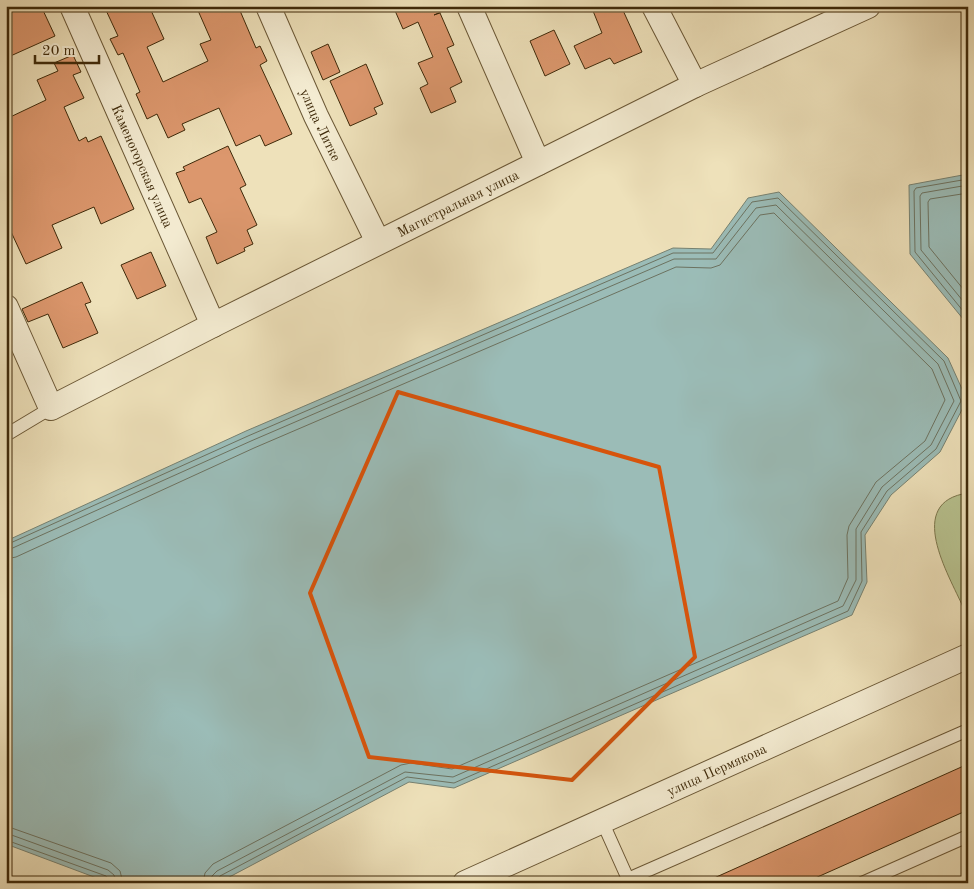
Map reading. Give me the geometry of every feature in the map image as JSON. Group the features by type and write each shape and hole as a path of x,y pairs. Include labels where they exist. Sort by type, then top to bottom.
{"street":[{"name":"Каменогорская улица","path":"72,6 213,325"},
{"name":"улица Литке","path":"268,6 316,116 378,242"},
{"path":"469,6 538,163"},
{"path":"654,6 695,85"},
{"name":"Магистральная улица","path":"51,408 378,242 695,85 868,6"},
{"path":"6,307 51,408"},
{"name":"улица Пермякова","path":"465,883 968,656"}],"lane":[{"path":"6,435 51,408"},
{"path":"602,821 628,879 968,730"},
{"path":"862,883 968,836"}],"highlighted area":[{"path":"398,392 659,467 695,657 572,780 369,757 310,593"}],"green space":[{"path":"968,493 968,605 963,607 942,559 936,541 935,525 938,510 949,499"}],"water":[{"path":"968,174 968,325 910,254 909,185"},
{"path":"779,192 948,358 967,400 940,452 891,495 865,535 867,582 852,615 454,788 409,782 218,883 110,883 6,844 6,541 246,431 673,248 711,249 748,198"}],"building":[{"path":"6,6 41,6 55,36 6,58"},
{"path":"104,6 149,6 164,39 147,47 163,82 208,61 200,44 211,40 196,6 238,6 256,48 260,46 267,61 260,65 292,134 265,146 260,135 236,146 219,108 182,124 185,130 168,138 157,114 147,119 136,94 140,92 123,53 118,55 110,39 118,36"},
{"path":"393,6 454,6 434,15 440,13 454,45 447,48 462,82 450,88 456,102 431,113 420,88 428,84 418,63 433,57 418,22 403,29"},
{"path":"591,6 621,6 642,52 614,64 610,58 585,69 574,46 602,33"},
{"path":"554,30 570,64 545,76 530,41"},
{"path":"328,44 340,72 323,80 311,52"},
{"path":"73,55 81,72 73,75 84,98 64,107 79,141 86,137 88,142 101,136 134,209 101,224 94,207 52,225 62,248 26,264 6,221 6,119 46,100 37,80 58,71 54,63"},
{"path":"366,64 383,104 374,108 377,114 350,126 330,81"},
{"path":"228,146 246,185 240,188 257,225 247,230 253,244 244,248 245,251 217,264 206,237 217,232 201,198 189,203 176,173 185,170 183,167"},
{"path":"151,252 166,286 137,299 121,265"},
{"path":"82,282 91,302 85,304 98,333 63,348 48,314 28,322 22,309"},
{"path":"968,764 968,810 804,883 703,883"}]}
